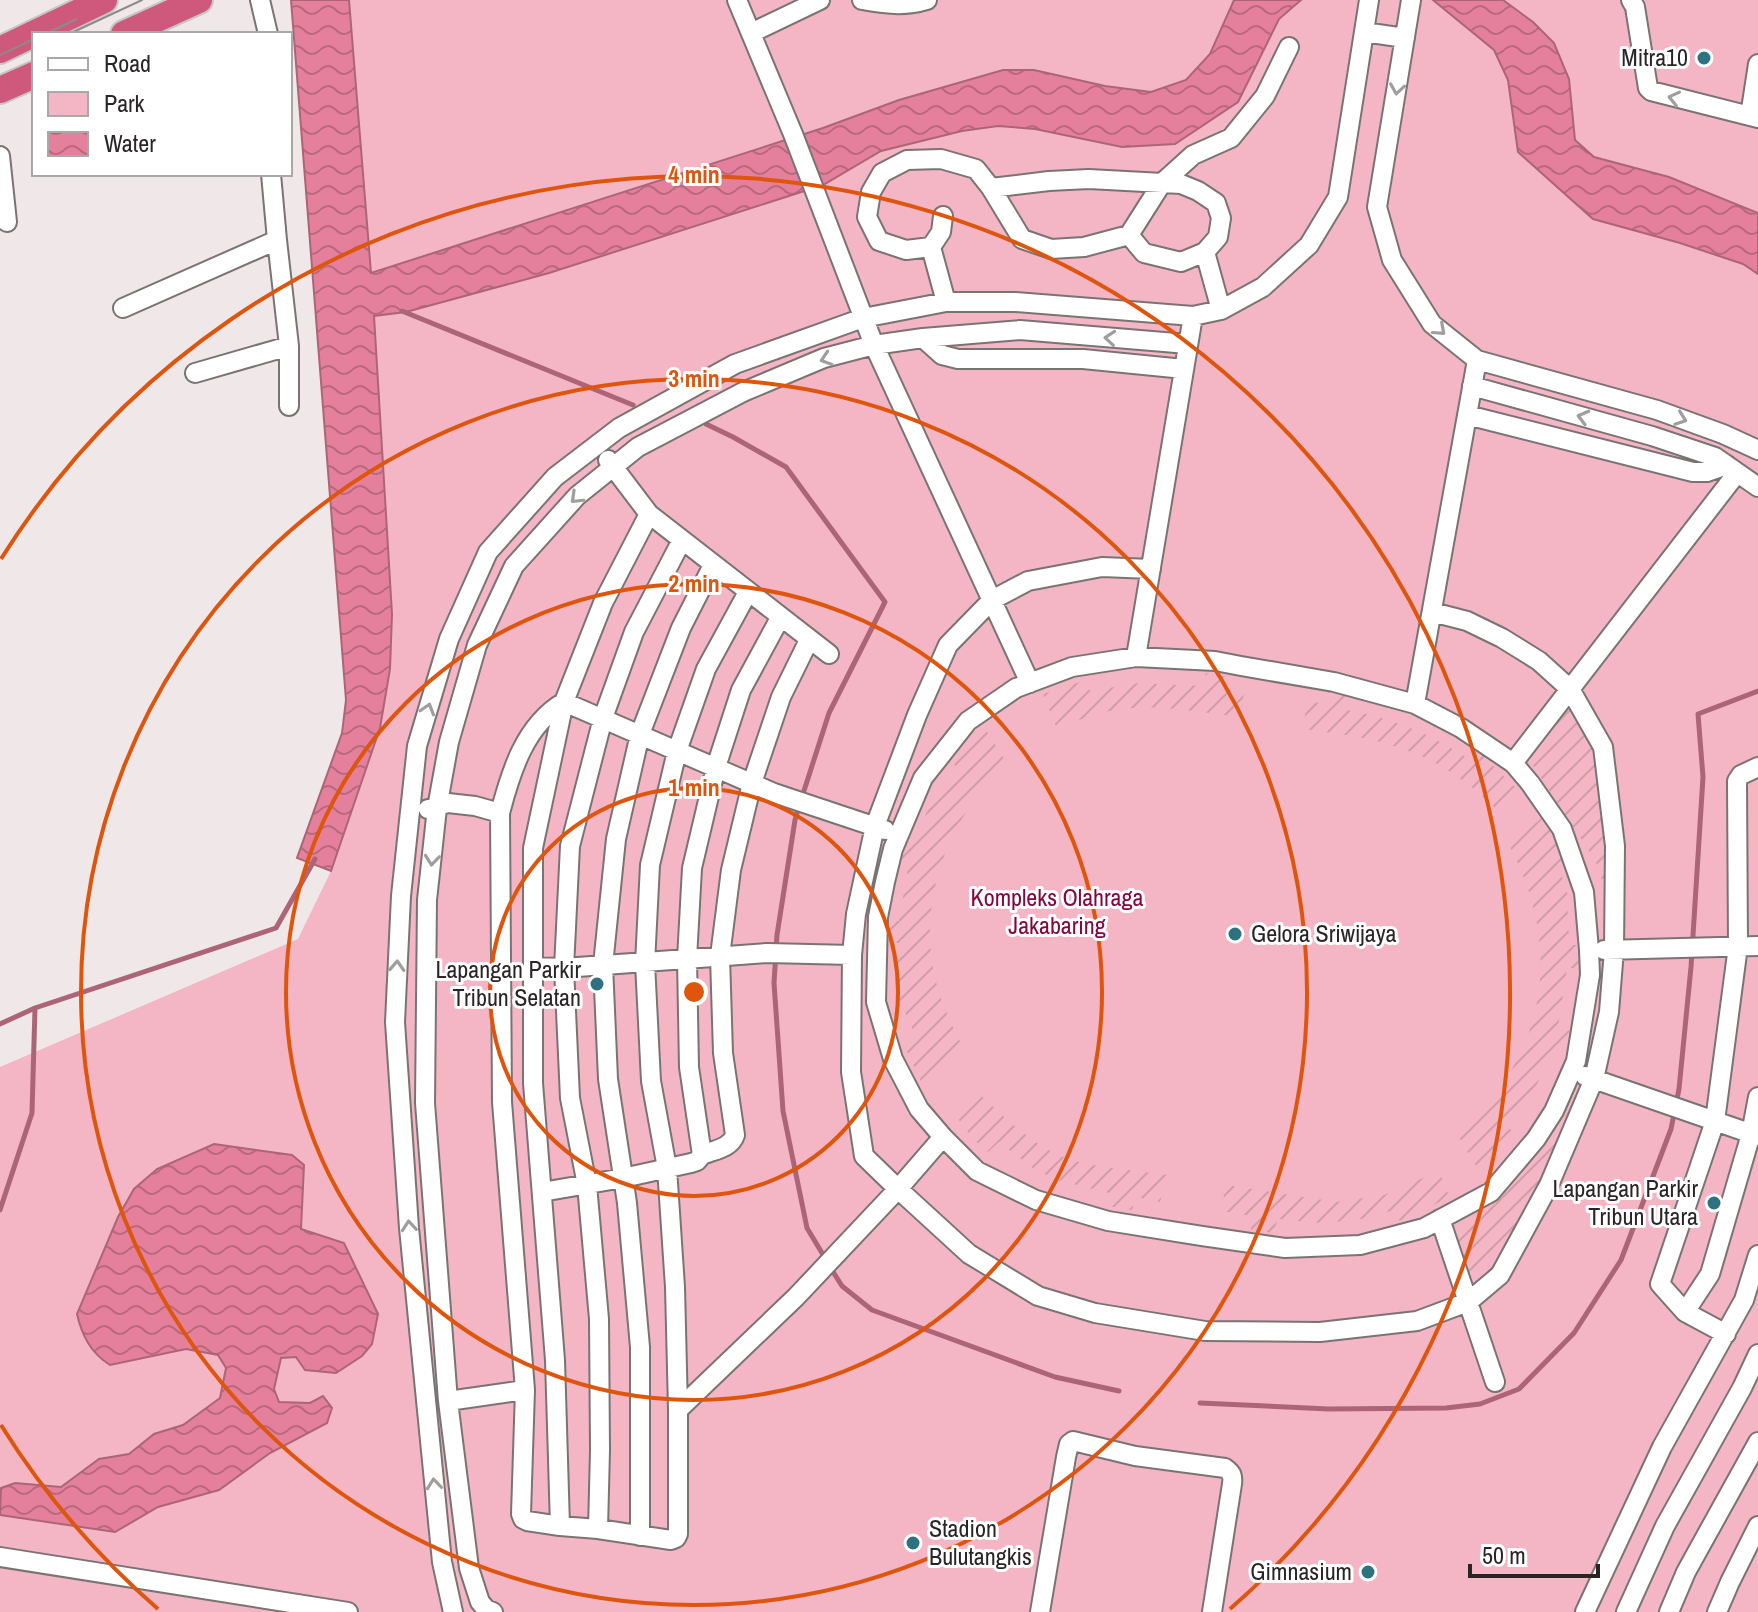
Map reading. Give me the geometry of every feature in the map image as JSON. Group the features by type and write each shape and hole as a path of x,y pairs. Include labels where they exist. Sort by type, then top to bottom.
{"highway":[{"path":"37,32 104,0"},
{"path":"128,32 199,0"},
{"path":"0,50 32,35"},
{"path":"0,90 32,76"}],"street":[{"path":"737,0 793,134 874,345 1030,683"},
{"path":"751,33 820,0"},
{"path":"862,0 901,5 927,0"},
{"path":"1631,0 1635,7 1651,91 1754,117 1757,70"},
{"path":"260,1 268,32"},
{"path":"453,1612 442,1562 437,1514 409,1228 395,1022 401,896 417,746 449,639 488,552 555,477 619,428 735,364 863,318 946,302 1015,302 1193,316 1221,310 1263,287 1309,245 1338,197 1368,6"},
{"path":"1410,6 1377,207 1392,260 1432,324 1477,360 1657,410 1758,450"},
{"path":"1364,32 1405,38"},
{"path":"931,247 906,250 879,241 867,217 871,192 882,173 907,160 941,159 976,169 1022,239 1051,249 1084,247 1129,235 1162,183 1193,155 1231,138 1265,96 1289,47"},
{"path":"0,156 7,222"},
{"path":"271,176 289,346 289,406"},
{"path":"991,188 1089,179 1181,184 1216,203 1221,218 1218,237 1205,252 1181,262 1144,253 1129,235"},
{"path":"943,216 941,232 931,247 946,302"},
{"path":"123,308 277,240"},
{"path":"1205,252 1221,310"},
{"path":"1136,657 1193,316"},
{"path":"490,1612 482,1606 471,1604 448,1401 425,1103 427,900 437,808 449,742 477,645 514,566 577,496 638,447 743,392 824,358 874,345 923,338 1020,330 1188,344"},
{"path":"923,338 942,355 958,359 1083,359 1184,369"},
{"path":"195,373 289,346"},
{"path":"1415,704 1477,360"},
{"path":"1472,386 1652,436 1715,457 1758,487"},
{"path":"1467,415 1693,472 1732,469"},
{"path":"598,444 649,514 829,654"},
{"path":"1513,763 1732,469"},
{"path":"560,1526 555,1360 533,1083 533,848 564,702 603,603 649,514"},
{"path":"598,1529 599,1319 587,1185 570,1098 564,968 570,846 603,718 634,632 682,540"},
{"path":"640,1536 640,1347 627,1203 608,1079 603,965 616,839 640,734 681,628 713,565"},
{"path":"1151,569 1102,567 1028,581 992,600 948,645 917,715 875,826 856,914 852,955 851,1072 864,1156 969,1254 1038,1296 1095,1313 1205,1331 1320,1332 1417,1321 1468,1302 1500,1275 1549,1185 1594,1079 1609,1012 1614,950 1615,846 1603,747 1570,689 1539,661 1467,621 1432,612"},
{"path":"564,702 549,711 527,739 509,780 500,813 502,1102 525,1390 521,1514 527,1521 671,1540 678,1534 675,1287 667,1168 651,1081 645,963 650,865 677,751 706,669 748,592"},
{"path":"702,1155 689,1067 687,959 692,868 716,767 741,690 780,618"},
{"path":"542,1192 691,1163 735,1139 723,1053 720,956 731,870 752,783 781,697 809,640"},
{"path":"1136,657 1215,661 1334,682 1415,704 1461,728 1513,763 1562,829 1584,892 1590,975 1576,1061 1554,1111 1536,1139 1491,1192 1424,1228 1360,1245 1285,1248 1108,1221 1036,1200 977,1171 943,1137 919,1109 893,1059 880,1016 876,1002 878,917 893,849 923,778 968,721 1016,688 1030,683 1072,667 1136,657"},
{"path":"564,702 774,793 899,835"},
{"path":"1726,1334 1685,1312 1660,1284 1715,1121 1738,946 1737,781 1741,775 1758,767"},
{"path":"410,811 437,808 448,803 500,813"},
{"path":"856,914 878,917"},
{"path":"1589,950 1758,946"},
{"path":"533,967 564,968 767,953 852,955"},
{"path":"1571,1071 1755,1135"},
{"path":"1685,1312 1710,1274 1755,1135 1758,1097"},
{"path":"678,1410 796,1297 943,1137"},
{"path":"1440,1219 1495,1382"},
{"path":"1585,1612 1662,1447 1744,1300 1758,1255"},
{"path":"1626,1612 1665,1526 1758,1354"},
{"path":"448,1401 525,1390"},
{"path":"1040,1612 1066,1457 1069,1444 1073,1441 1135,1456 1225,1468 1231,1472 1232,1484 1212,1612"},
{"path":"1669,1612 1686,1572 1758,1442"},
{"path":"1717,1612 1758,1526"},
{"path":"0,1557 245,1604 348,1612"}],"green space":[{"name":"Kompleks Olahraga Jakabaring","path":"349,0 1758,0 1758,1612 0,1612 0,1067 298,939 331,871 380,728 390,670 392,614 374,316"},
{"path":"1206,673 1228,677 1227,689 1244,693 1240,717 1178,709 1131,708 1101,713 1057,729 1043,694 1086,680 1090,691 1139,683 1203,686"},
{"path":"1328,692 1349,696 1347,710 1411,728 1469,759 1477,750 1515,787 1495,808 1451,772 1406,750 1359,737 1303,729 1307,701 1326,704"},
{"path":"1573,700 1593,735 1607,813 1607,939 1604,886 1595,860 1527,756"},
{"path":"982,724 1010,768 976,799 956,830 939,871 931,916 930,938 936,982 964,1049 922,1084 902,1040 914,1032 900,1001 898,943 886,942 887,920 899,921 909,862 899,858 903,838 916,839 932,801 957,768 949,758 967,736"},
{"path":"1544,816 1568,857 1558,865 1567,891 1569,944 1582,946 1580,968 1567,968 1558,1028 1570,1031 1564,1054 1552,1053 1528,1103 1509,1128 1518,1138 1481,1174 1458,1136 1488,1104 1511,1071 1528,1036 1538,1000 1541,962 1537,924 1526,885 1509,845"},
{"path":"1586,1080 1512,1250 1472,1294 1451,1229 1495,1198 1527,1168 1559,1126"},
{"path":"974,1089 1027,1136 1063,1157 1100,1166 1167,1175 1160,1202 1136,1197 1132,1210 1107,1206 1109,1193 1057,1180 1034,1169 999,1142 988,1152 974,1140 952,1111"},
{"path":"1439,1171 1449,1196 1399,1221 1395,1210 1357,1220 1321,1223 1278,1219 1273,1233 1251,1230 1252,1216 1221,1211 1226,1185 1336,1202 1384,1195"}],"water":[{"path":"291,0 349,0 371,273 823,128 899,100 1003,70 1034,70 1105,86 1151,92 1186,80 1210,54 1234,0 1301,0 1279,19 1238,102 1175,144 1122,147 1035,129 998,126 962,131 881,151 823,185 549,273 406,312 374,316 392,614 390,669 380,728 331,871 297,858 342,733 346,700"},
{"path":"1433,0 1503,0 1533,22 1554,43 1569,79 1575,140 1594,157 1669,177 1758,213 1758,274 1743,264 1680,243 1593,219 1518,152 1508,80 1494,50"},
{"path":"214,1144 292,1155 304,1165 301,1229 344,1243 378,1314 372,1344 362,1356 336,1373 305,1370 296,1357 281,1358 274,1389 279,1402 310,1403 323,1396 332,1408 327,1423 270,1453 219,1490 158,1507 115,1532 0,1515 1,1488 15,1483 61,1487 99,1459 129,1454 154,1434 183,1425 220,1398 226,1368 218,1355 186,1349 110,1365 88,1343 77,1314 118,1217 134,1189 157,1169"}],"waterway":[{"path":"402,311 633,405"},
{"path":"706,424 786,467 885,602 829,713 802,797"},
{"path":"1200,1403 1329,1409 1446,1408 1480,1404 1519,1389 1574,1333 1621,1260 1671,1129 1679,1089 1691,967 1703,777 1698,714 1758,691"},
{"path":"799,806 777,935 774,983 783,1111 807,1228 825,1258"},
{"path":"0,1024 35,1008 276,928 315,859"},
{"path":"0,1210 32,1113 35,1008"},
{"path":"830,1267 842,1286 872,1310 1055,1377 1119,1391"}],"tram line":[{"path":"73,32 142,0"},
{"path":"49,32 77,19"},
{"path":"0,55 32,40"}],"place":[{"name":"Mitra10","path":"1704,58"},
{"name":"Gelora Sriwijaya","path":"1235,934"},
{"name":"Lapangan Parkir Tribun Selatan","path":"597,984"},
{"name":"Lapangan Parkir Tribun Utara","path":"1714,1203"},
{"name":"Stadion Bulutangkis","path":"913,1543"},
{"name":"Gimnasium","path":"1368,1572"}]}
